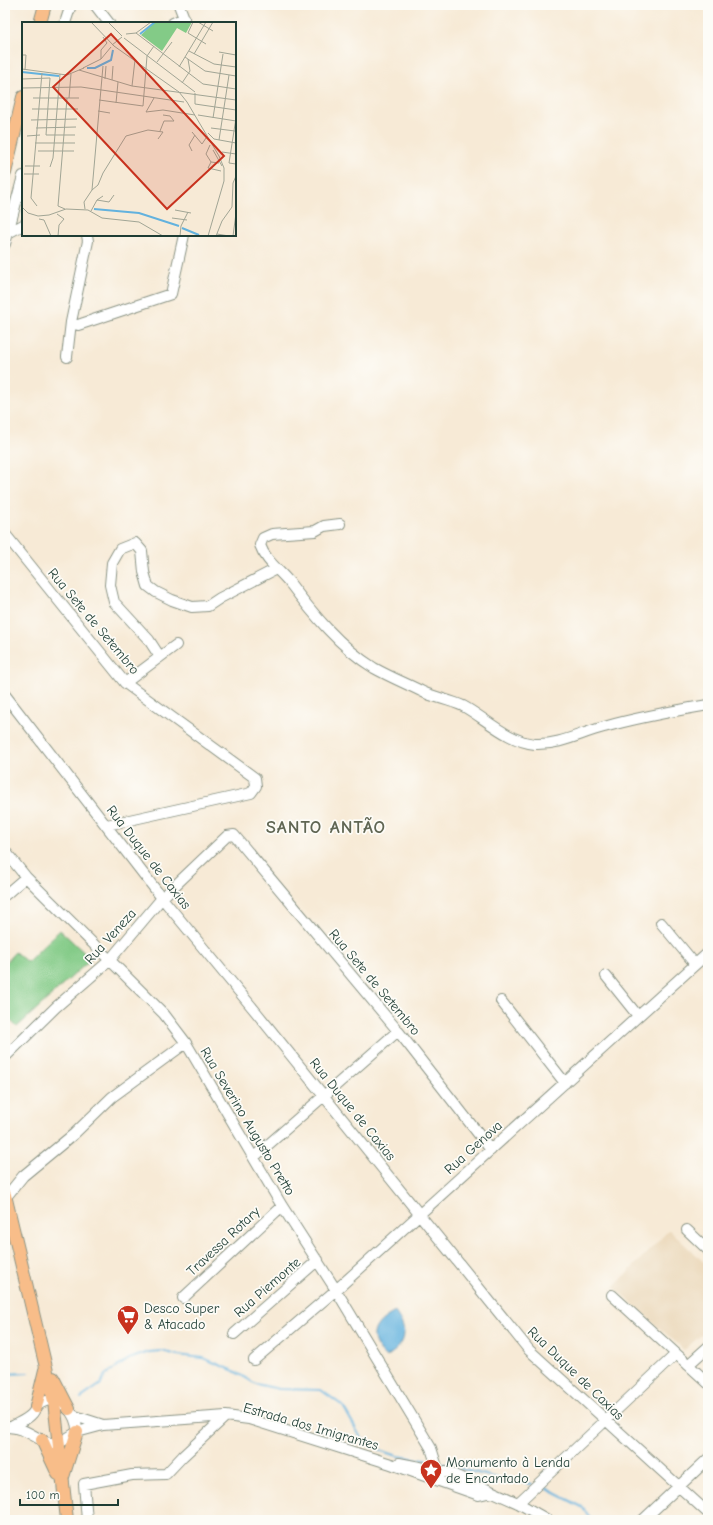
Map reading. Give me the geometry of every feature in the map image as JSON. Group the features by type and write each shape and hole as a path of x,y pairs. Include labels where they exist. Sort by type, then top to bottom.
{"main road":[{"path":"40,22 45,5"},
{"path":"5,173 22,101"},
{"path":"5,1196 54,1401 62,1442 62,1482 67,1520"},
{"path":"34,1411 46,1367"},
{"path":"46,1367 72,1412"},
{"path":"62,1482 77,1432"},
{"path":"40,1438 62,1482"}],"street":[{"path":"65,22 71,5"},
{"path":"95,5 108,22"},
{"path":"175,22 184,18 179,5"},
{"path":"5,244 22,180"},
{"path":"8,233 22,226"},
{"path":"67,357 71,322 88,241 86,236"},
{"path":"71,322 78,325 171,294 184,236"},
{"path":"340,524 324,526 315,531 272,534 263,538 260,545 276,570 286,579 311,611 349,650 374,667 430,695 462,706 514,738 534,744 560,743 602,727 637,718 708,705"},
{"name":"Rua Sete de Setembro","path":"5,534 125,683 255,778 256,786 251,792 107,825"},
{"path":"160,657 149,640 114,602 110,585 112,563 120,549 135,543 142,551 144,572 148,586 172,600 192,607 208,606 220,598 276,570"},
{"path":"125,683 176,646"},
{"name":"Rua Duque de Caxias","path":"5,695 162,898 529,1350 708,1513"},
{"name":"Rua Sete de Setembro","path":"234,835 398,1032 491,1150"},
{"name":"Rua Veneza","path":"5,1057 56,1007 109,961 162,898 227,836 234,835"},
{"name":"Rua Severino Augusto Pretto","path":"5,851 26,877 164,1014 186,1044 282,1206 318,1260 425,1438 434,1465"},
{"path":"5,895 26,877"},
{"path":"661,923 695,964"},
{"name":"Rua Genova","path":"254,1360 336,1290 708,952"},
{"path":"606,976 638,1016"},
{"path":"502,1001 565,1083"},
{"path":"254,1157 325,1097 398,1032"},
{"path":"5,1196 23,1176 74,1134 112,1097 186,1044"},
{"name":"Travessa Rotary","path":"183,1298 282,1206"},
{"path":"687,1230 708,1250"},
{"name":"Rua Piemonte","path":"234,1334 318,1260"},
{"path":"612,1295 708,1383"},
{"path":"688,1365 708,1347"},
{"path":"518,1502 676,1354"},
{"path":"9,1427 34,1411 41,1403 54,1401"},
{"name":"Estrada dos Imigrantes","path":"54,1401 72,1412 104,1425"},
{"path":"34,1411 32,1426 40,1438"},
{"path":"9,1427 40,1438 62,1442 77,1432 78,1424 72,1412"},
{"path":"87,1520 84,1484 132,1475 166,1474 226,1416"},
{"name":"Estrada dos Imigrantes","path":"77,1432 104,1425 226,1416 249,1420 391,1464 402,1463 434,1465 481,1485 492,1492 518,1502 548,1520"},
{"path":"643,1520 708,1459"},
{"name":"Estrada dos Imigrantes","path":"434,1465 479,1495 492,1492"}],"shaded area":[{"path":"669,1230 708,1266 708,1329 684,1350 614,1287"}],"green space":[{"path":"60,930 91,959 17,1027 5,1015 5,963 15,952 27,962"}],"water":[{"path":"395,1312 402,1326 404,1337 398,1347 386,1357 376,1344 374,1332 381,1321"}],"waterway":[{"path":"81,1398 101,1384 105,1375 129,1359 149,1352 162,1351 177,1355 203,1358 232,1370 256,1384 279,1389 321,1390 343,1406 361,1438 382,1451 398,1456 431,1461"},
{"path":"5,1374 28,1373"},
{"path":"439,1463 497,1478 532,1484"},
{"path":"540,1485 582,1507 592,1520"}],"place":[{"name":"Desco Super & Atacado","path":"128,1336"},
{"name":"Monumento à Lenda de Encantado","path":"431,1490"}],"district":[{"name":"SANTO ANTÃO","path":"326,827"}]}
